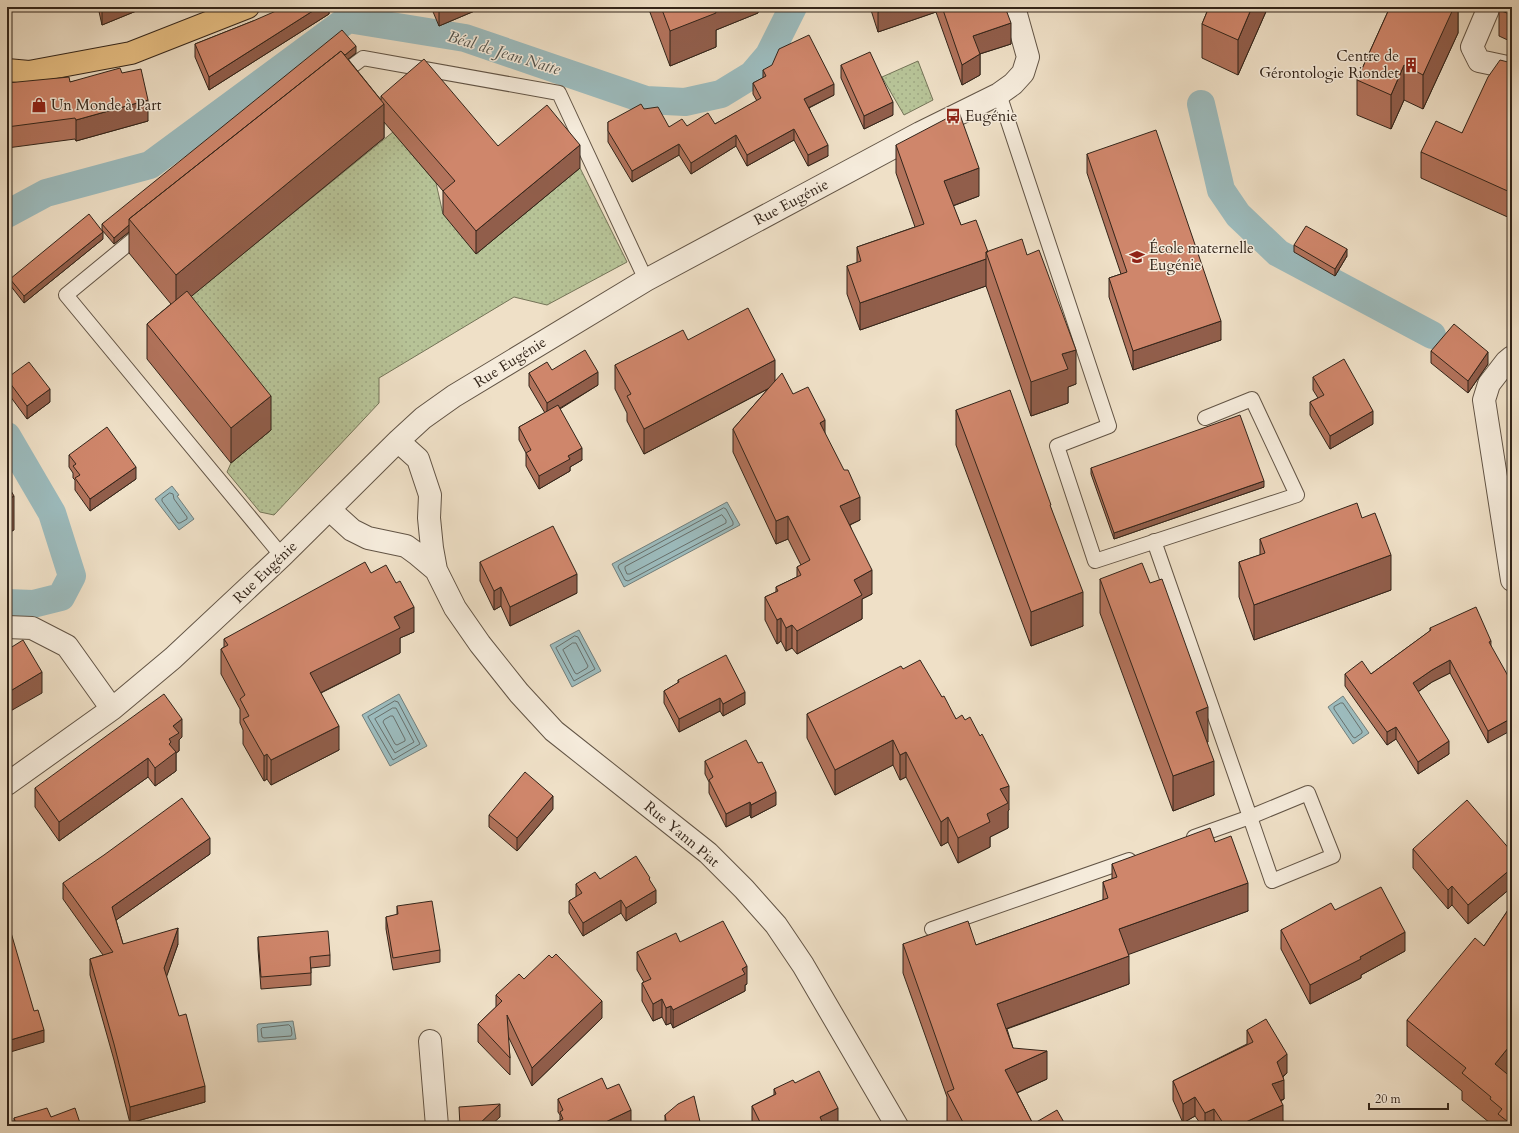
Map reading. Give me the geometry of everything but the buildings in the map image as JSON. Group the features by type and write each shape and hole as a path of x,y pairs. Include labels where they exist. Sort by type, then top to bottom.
{"main road":[{"path":"7,70 29,72 131,53 248,7"}],"street":[{"name":"Rue Eugénie","path":"7,784 112,710 173,658 238,599 330,510 398,441 423,418 454,396 646,280 920,133 999,94 1012,84 1023,73 1028,57 1014,7"},
{"path":"1489,7 1472,47 1479,61 1512,68"},
{"path":"1512,357 1506,362 1489,384 1484,400 1512,580"},
{"name":"Rue Yann Piat","path":"398,441 418,459 430,495 429,518 436,570 455,608 480,644 519,693 549,725 708,853 744,889 776,925 803,965 896,1126"},
{"name":"Rue Yann Piat","path":"330,510 352,530 368,538 406,546 436,570"},
{"path":"393,544 406,541 426,525 429,518"},
{"path":"7,627 32,628 67,646 112,710"},
{"path":"430,1041 437,1126"}],"lane":[{"path":"330,83 362,58 559,93 646,280"},
{"path":"999,94 1109,426 1057,446 1095,561 1297,494 1252,399 1205,418"},
{"path":"157,220 66,295 282,556"},
{"path":"1154,541 1250,817 1272,881 1333,856 1308,793 1250,817 1184,841"},
{"path":"932,929 1139,856"}],"green space":[{"path":"918,61 933,100 904,115 882,77"},
{"path":"393,132 436,183 443,214 580,168 627,262 547,305 514,297 379,378 379,403 274,515 260,512 227,472 231,463 271,430 175,309"}],"water":[{"path":"172,486 179,495 177,496 194,519 179,530 155,499"},
{"path":"727,502 740,525 624,587 612,564"},
{"path":"579,630 601,671 572,687 550,645"},
{"path":"399,694 427,746 390,766 362,715"},
{"path":"1343,696 1369,733 1353,744 1328,707"},
{"path":"293,1021 296,1039 258,1042 258,1024"}],"waterway":[{"name":"Béal de Jean Natte","path":"7,214 46,193 150,165 348,19 465,38 646,100 685,102 721,94 752,75 769,55 793,7"},
{"path":"1201,104 1221,190 1238,215 1278,253 1432,335"},
{"name":"Béal de Jean Natte","path":"7,436 52,513 72,576 61,597 33,604 7,603"}],"place":[{"name":"Centre de Gérontologie Riondet","path":"1411,65"},
{"name":"Un Monde à Part","path":"39,105"},
{"name":"Eugénie","path":"953,116"},
{"name":"École maternelle Eugénie","path":"1137,257"}]}
